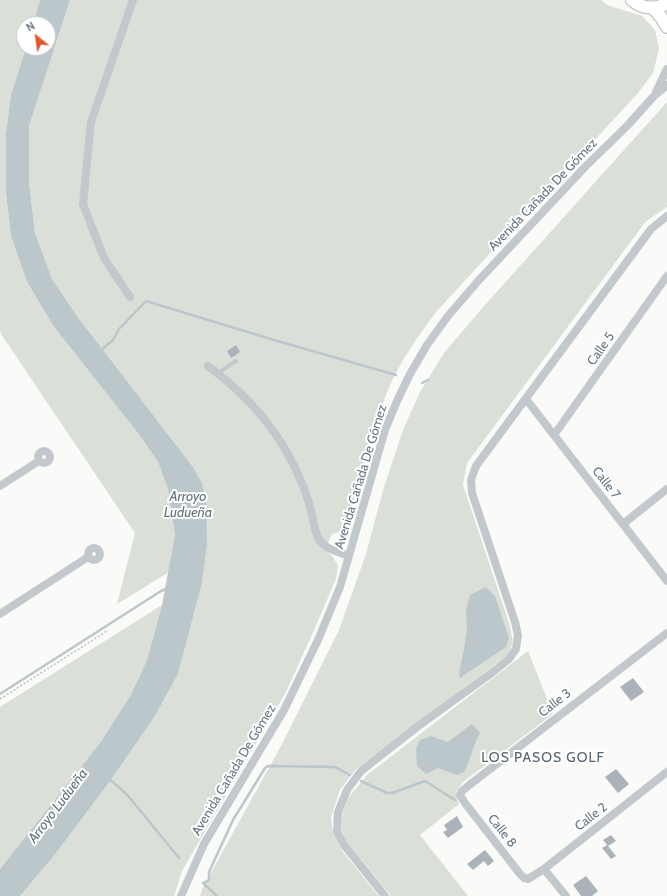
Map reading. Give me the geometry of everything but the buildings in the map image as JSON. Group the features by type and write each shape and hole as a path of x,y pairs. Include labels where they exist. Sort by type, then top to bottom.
{"main road":[{"path":"632,0 643,7 653,8 663,6 667,3"},
{"path":"653,8 667,27"}],"street":[{"path":"130,297 104,258 83,204 91,122 133,0"},
{"name":"Avenida Cañada De Gómez","path":"654,96 667,69"},
{"name":"Avenida Cañada De Gómez","path":"181,896 204,844 284,710 318,640 340,587 386,430 400,394 427,345 448,316 479,280 585,166 627,126 654,96 667,85"},
{"path":"385,896 344,845 337,832 338,812 347,790 360,771 417,727 493,672 509,659 516,648 518,636 515,622 472,493 471,480 476,466 651,229 667,216"},
{"name":"Calle 5","path":"554,435 666,282"},
{"path":"208,366 242,394 261,413 277,436 300,480 309,503 316,531 320,540 329,549 349,556"},
{"name":"Calle 7","path":"526,399 667,581"},
{"path":"0,486 39,461"},
{"path":"622,524 667,489"},
{"path":"0,614 88,557"},
{"name":"Calle 3","path":"460,795 468,786 667,633"},
{"name":"Calle 2","path":"528,879 544,869 667,772"},
{"name":"Calle 8","path":"460,795 520,874 524,878 528,879"},
{"path":"544,869 566,896"}],"lane":[{"path":"218,373 236,361"}],"path":[{"path":"0,699 107,631"}],"shaded area":[{"path":"0,0 40,0 35,16 16,16 16,56 23,56 11,94 6,133 6,193 11,236 27,282 54,327 141,437 158,462 168,489 175,535 169,572 117,604 135,533 1,334"},
{"path":"70,0 601,0 607,5 642,16 655,30 659,49 653,73 638,93 436,312 402,362 380,411 344,529 332,534 325,550 333,557 338,566 336,579 286,692 182,871 174,896 20,896 53,857 108,784 155,716 178,674 202,583 207,545 202,483 193,467 77,316 52,279 35,233 29,182 29,126 52,56 56,56 56,43"},
{"path":"667,102 667,207 646,221 467,463 463,485 509,623 513,642 508,655 356,769 340,790 331,817 333,834 343,852 379,896 200,896 202,889 282,744 339,630 366,554 384,487 403,430 420,392 444,353 485,305"},
{"path":"162,605 147,660 131,696 100,743 0,869 0,707"},
{"path":"528,651 553,714 463,782 456,792 459,804 420,835 468,896 391,896 346,841 341,829 343,811 349,797 367,775"}],"water":[{"name":"Arroyo Ludueña","path":"40,0 70,0 56,43 56,16 35,16"},
{"name":"Arroyo Ludueña","path":"23,56 52,56 29,126 29,182 35,233 52,279 77,316 193,467 202,483 206,503 207,545 202,583 178,674 155,716 108,784 53,857 20,896 0,896 0,869 100,743 131,695 147,660 162,605 175,535 168,489 158,462 141,437 54,327 27,282 11,236 6,193 6,133 11,94"},
{"path":"486,587 495,596 509,638 506,647 460,678 459,672 467,629 466,611 470,595"},
{"path":"472,724 480,733 464,772 457,775 438,768 426,774 417,766 416,749 420,740 431,736 448,742"}],"waterway":[{"path":"100,351 113,340 119,329 146,301 396,375"},
{"path":"422,383 428,380"},
{"path":"0,694 166,589"},
{"path":"217,896 203,883 209,880 209,872 233,820 265,768 268,766 335,767 350,775"},
{"path":"109,779 129,797 179,858"},
{"path":"361,781 387,793 392,793 425,781 455,800"}],"district":[{"name":"LOS PASOS GOLF","path":"543,758"}]}
